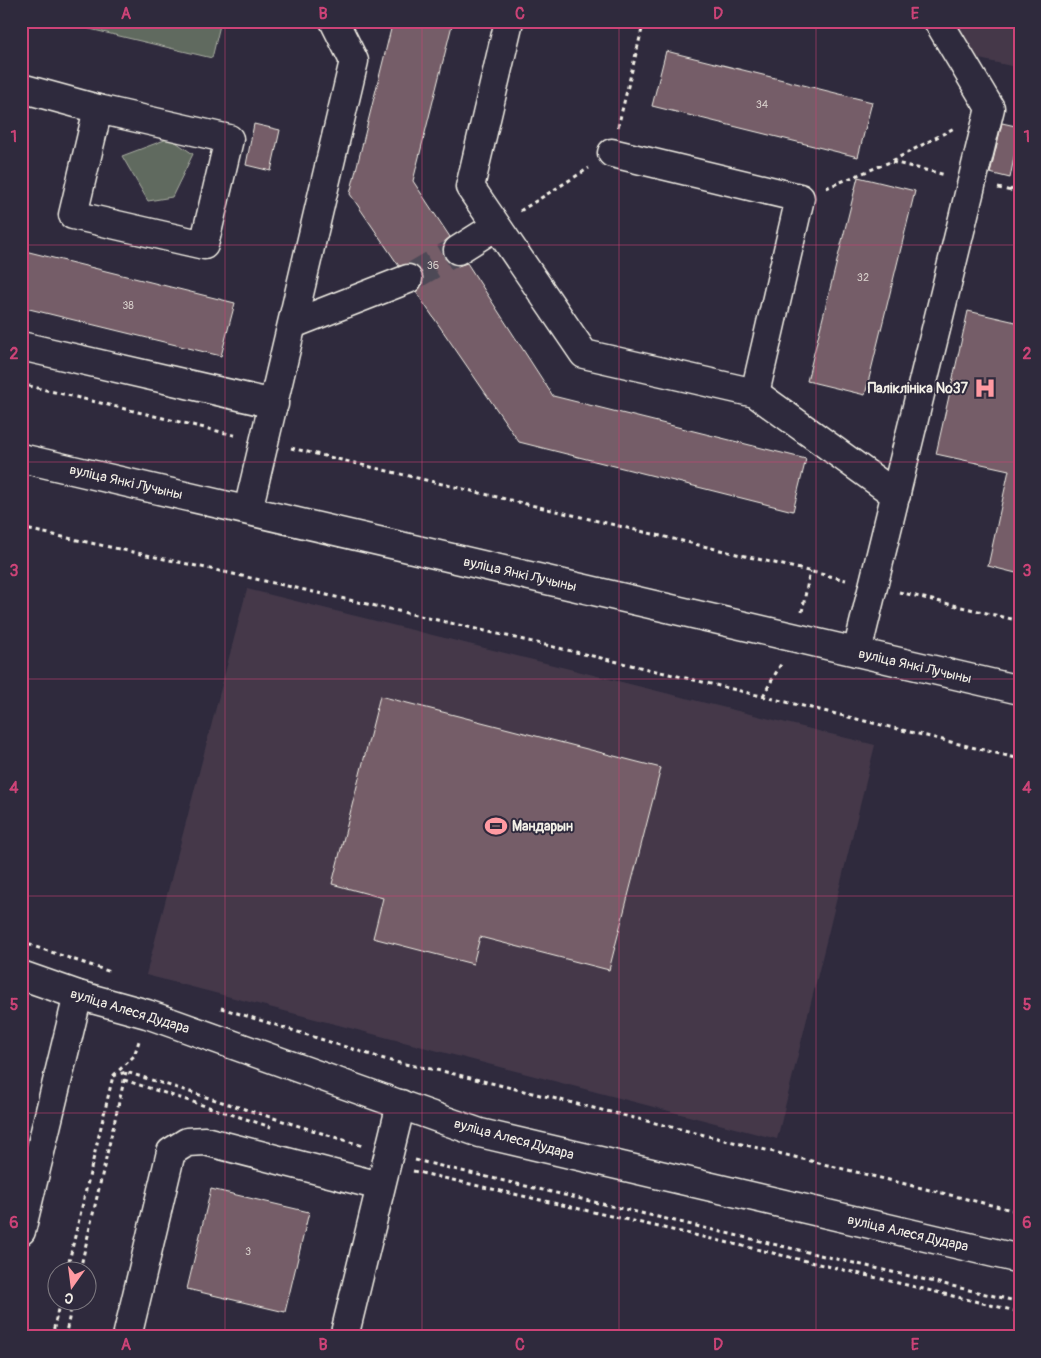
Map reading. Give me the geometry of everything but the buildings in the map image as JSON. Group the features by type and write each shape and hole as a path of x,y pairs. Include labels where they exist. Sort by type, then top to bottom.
{"street":[{"path":"248,510 354,61 334,21"},
{"path":"509,21 470,187 584,354 754,393 896,495"},
{"path":"858,652 990,108 938,21"},
{"path":"21,88 98,109 229,139 204,245 73,215 98,109"},
{"path":"612,153 800,198 754,393"},
{"path":"458,250 496,226"},
{"path":"292,324 408,280"},
{"path":"21,346 274,404"},
{"name":"вуліца Янкі Лучыны","path":"21,458 1020,690"},
{"name":"вуліца Алеся Дудара","path":"21,975 78,995 146,1014 480,1132 1020,1260"},
{"path":"21,1231 78,995"},
{"path":"344,1337 400,1104"},
{"path":"127,1337 170,1152 187,1142 205,1141 385,1168"}],"path":[{"path":"800,198 890,162 990,108"},
{"path":"1009,191 1020,183"},
{"path":"21,384 1020,621"},
{"path":"21,528 167,559 763,696 1020,759"},
{"path":"21,942 116,974"},
{"path":"220,1008 394,1062 455,1075 1020,1212"},
{"path":"82,1260 126,1072"},
{"path":"69,1260 113,1076 126,1072 385,1168 1020,1302"},
{"path":"124,1080 274,1128"},
{"path":"385,1168 406,1169 1020,1312"},
{"path":"52,1337 58,1310"},
{"path":"65,1337 71,1310"}],"shaded area":[{"path":"955,21 1020,21 1020,68 975,58"},
{"path":"247,589 875,745 777,1139 146,975"}],"green space":[{"path":"56,21 221,21 212,58"},
{"path":"170,138 193,154 172,197 148,201 122,156"}],"tunnel":[{"path":"408,279 458,250"}],"place":[{"name":"Паліклініка №37","path":"985,388"},
{"name":"Мандарын","path":"496,826"}]}
